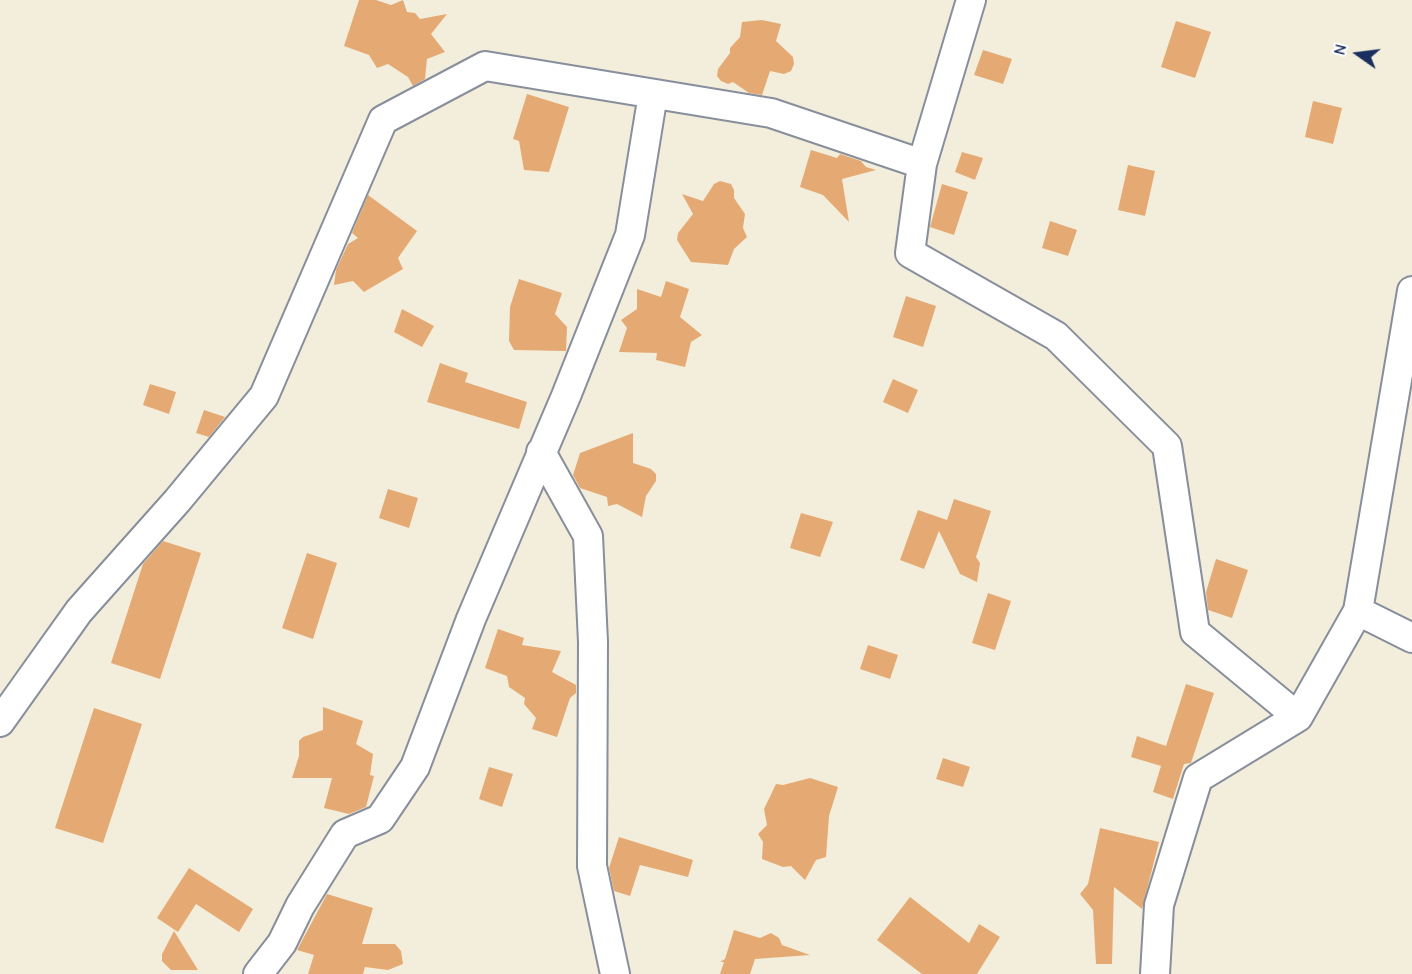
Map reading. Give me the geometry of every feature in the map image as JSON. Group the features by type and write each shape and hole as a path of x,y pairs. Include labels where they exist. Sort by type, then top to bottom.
{"street":[{"path":"971,0 922,164 910,253 1056,336 1167,446 1195,632 1298,717"},
{"path":"0,722 80,611 177,501 264,396 384,120 485,66 771,113 922,164"},
{"path":"258,974 282,943 300,906 345,834 380,819 415,767 471,619 630,235 653,94"},
{"path":"1155,974 1159,905 1198,778 1298,717 1358,611 1412,291"},
{"path":"541,452 588,536 593,642 592,866 615,974"},
{"path":"1358,611 1412,638"}],"building":[{"path":"359,0 376,0 391,5 403,0 407,12 415,13 420,19 447,14 431,34 445,52 427,59 425,79 413,86 408,77 388,64 377,68 369,55 344,46"},
{"path":"762,20 781,24 776,41 793,57 794,64 791,71 784,74 770,71 762,95 749,93 733,82 728,84 721,81 717,76 718,69 730,53 730,48 740,37 742,22"},
{"path":"1176,21 1211,32 1195,78 1161,67"},
{"path":"983,50 1012,59 1003,84 974,75"},
{"path":"527,94 569,107 549,172 524,170 519,141 513,139"},
{"path":"1313,101 1342,108 1333,144 1305,137"},
{"path":"811,150 837,158 840,154 861,161 866,167 876,170 842,179 849,222 823,195 800,187"},
{"path":"962,152 983,158 975,180 955,172"},
{"path":"1128,165 1155,171 1145,216 1118,210"},
{"path":"720,181 731,184 734,190 734,198 745,214 743,228 747,237 734,249 728,265 691,262 677,240 678,233 693,214 682,194 703,201 714,184"},
{"path":"942,184 968,192 954,235 930,227"},
{"path":"368,195 417,231 398,258 403,269 364,292 353,281 334,285 336,270 348,244 358,238 352,233"},
{"path":"1050,221 1077,230 1068,256 1042,248"},
{"path":"519,279 562,293 555,314 567,327 566,351 514,350 509,341 510,307"},
{"path":"666,281 689,289 680,317 702,335 691,342 685,367 656,360 657,353 619,352 627,328 621,320 637,309 637,289 661,297"},
{"path":"906,296 936,306 923,347 893,337"},
{"path":"402,309 434,326 422,347 394,332"},
{"path":"440,363 468,373 465,382 527,402 519,429 427,402"},
{"path":"893,379 918,390 908,413 883,402"},
{"path":"150,384 176,392 169,414 143,405"},
{"path":"204,410 225,417 209,437 196,433"},
{"path":"633,433 633,463 651,469 656,474 656,481 646,496 642,517 617,504 608,506 607,497 580,488 573,475 580,453"},
{"path":"388,489 418,498 409,528 379,518"},
{"path":"954,499 991,511 976,557 980,563 977,582 960,574 939,531 924,569 900,560 918,510 947,520"},
{"path":"801,513 833,522 820,557 790,548"},
{"path":"163,541 201,553 160,679 111,663 143,564"},
{"path":"307,553 337,563 313,639 282,628"},
{"path":"1216,559 1248,570 1232,618 1208,610 1206,592"},
{"path":"988,593 1011,601 995,650 972,643"},
{"path":"498,629 524,638 522,645 561,651 552,672 576,685 576,693 570,698 557,737 532,729 536,718 524,704 525,698 509,687 507,676 485,668"},
{"path":"868,645 898,655 890,679 860,669"},
{"path":"1186,684 1214,693 1191,763 1184,764 1173,799 1153,792 1161,766 1131,757 1137,736 1166,746"},
{"path":"323,707 363,721 356,744 373,754 370,775 374,776 366,807 349,814 324,808 332,778 292,778 299,756 299,741 303,737 323,730"},
{"path":"94,708 142,724 103,843 55,828"},
{"path":"943,758 970,767 963,787 936,779"},
{"path":"489,767 513,774 502,807 479,799"},
{"path":"810,778 838,787 829,816 826,857 816,860 805,880 791,866 783,867 762,859 763,842 758,834 767,825 764,809 776,784 783,785"},
{"path":"1100,828 1159,842 1142,909 1114,887 1112,964 1096,964 1093,910 1080,894 1088,884"},
{"path":"619,837 693,860 688,877 640,865 630,896 614,891 609,868"},
{"path":"189,868 253,909 239,932 196,904 178,932 157,918"},
{"path":"327,894 373,908 362,944 395,944 401,951 403,964 388,970 365,967 363,974 308,974 314,955 297,950"},
{"path":"910,897 969,943 979,924 1000,937 977,974 922,974 877,940"},
{"path":"734,930 760,938 771,933 779,938 782,945 810,955 755,959 750,974 720,974 724,962 720,962 725,959"},
{"path":"174,931 198,970 171,970 162,961 162,954"}]}
